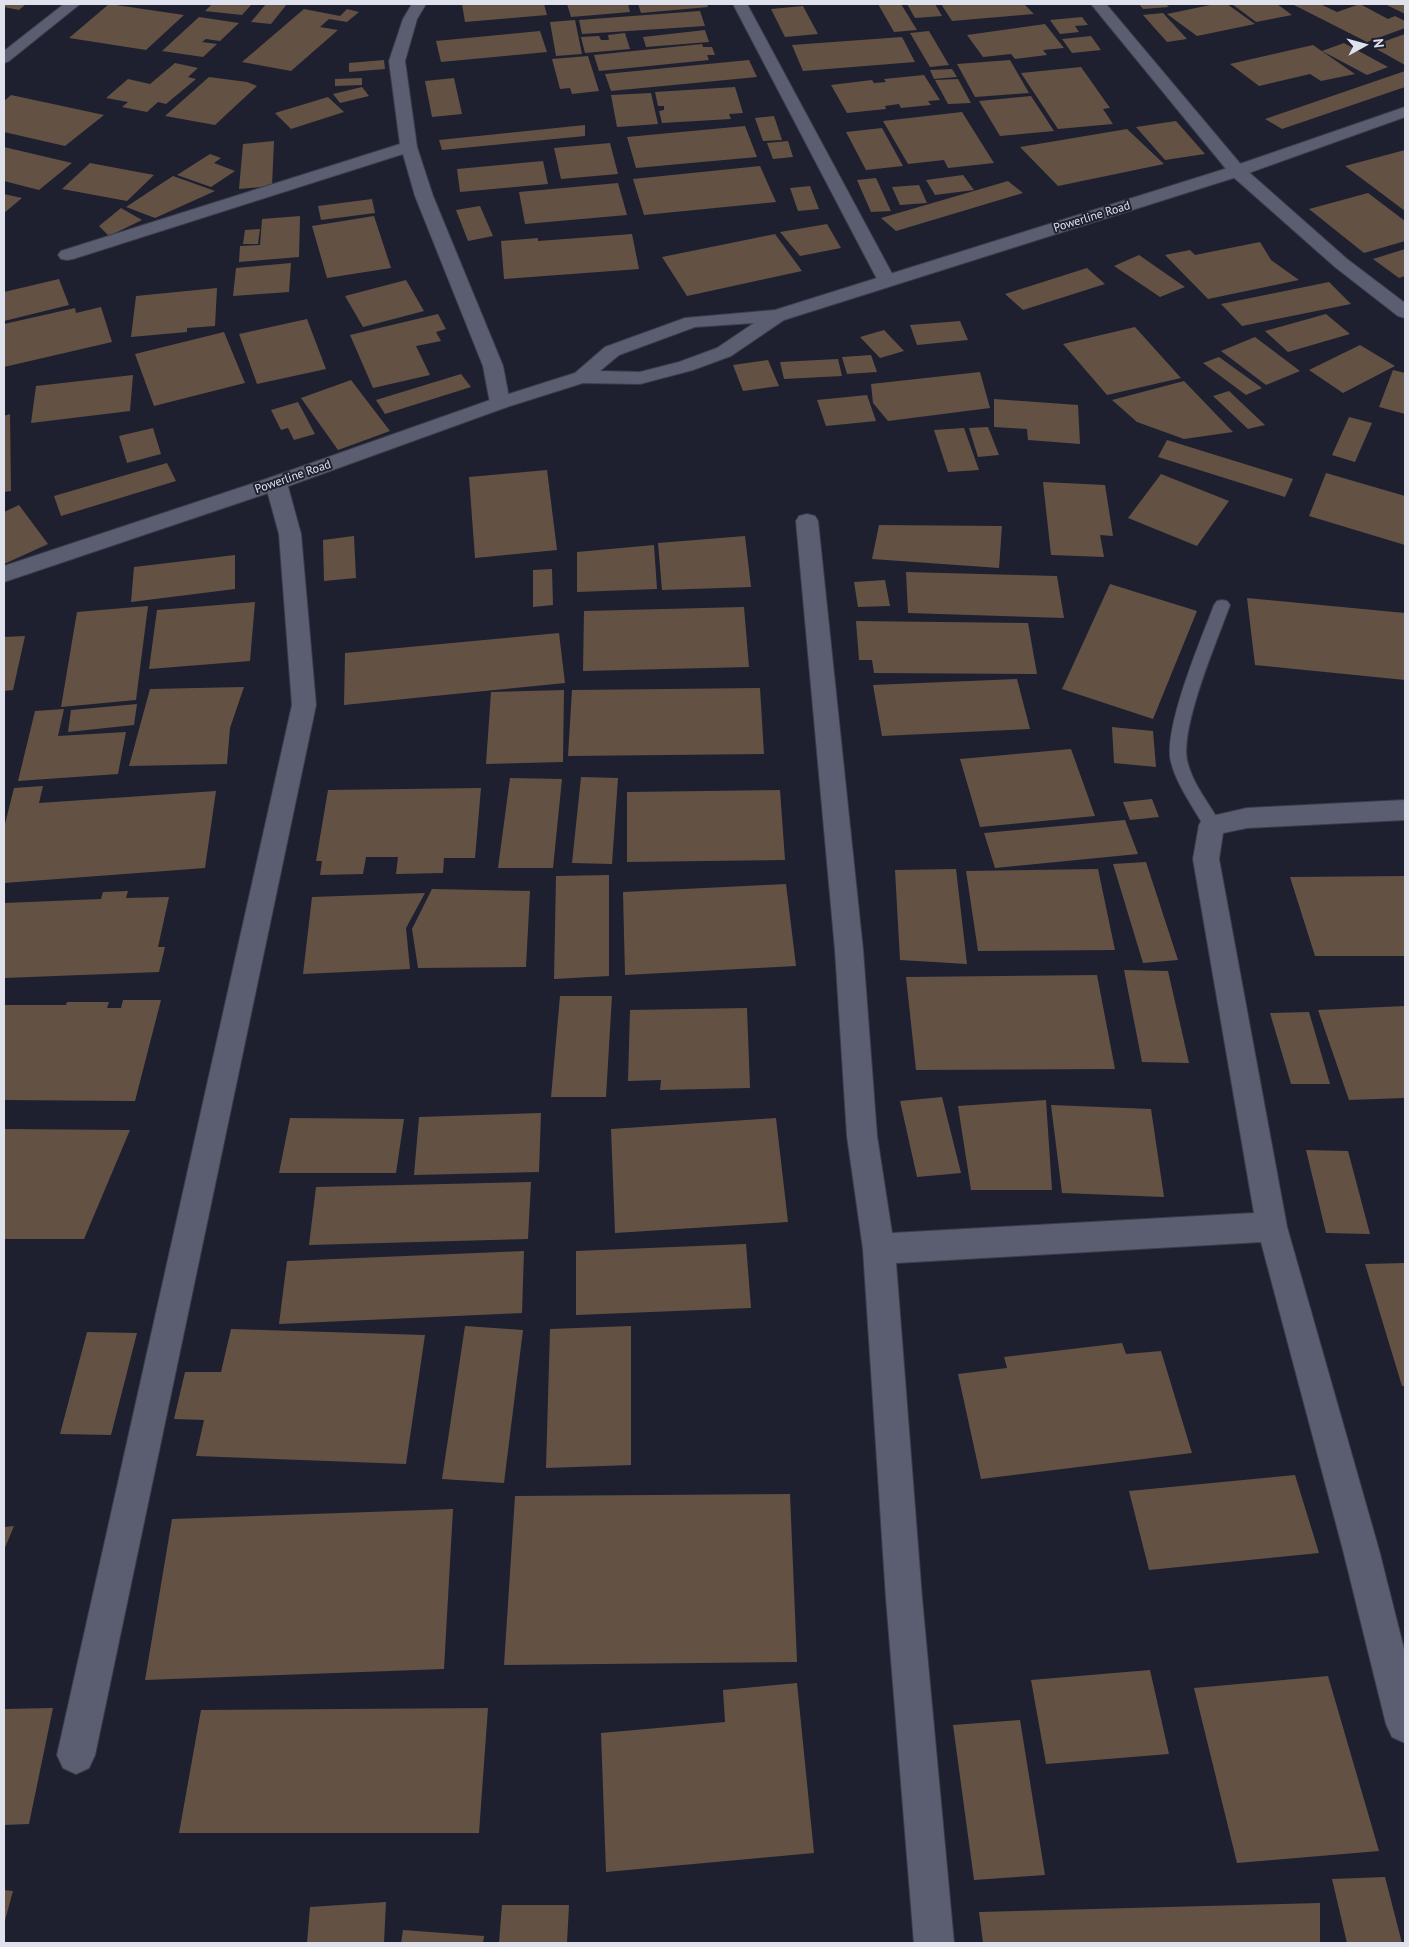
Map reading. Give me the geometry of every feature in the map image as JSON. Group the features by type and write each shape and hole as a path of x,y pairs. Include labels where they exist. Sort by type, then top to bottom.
{"street":[{"path":"4,58 73,4"},
{"path":"419,4 410,19 397,61 409,147 424,196 493,366 500,403"},
{"path":"740,4 887,281"},
{"path":"1098,4 1237,171 1341,263 1405,312"},
{"name":"Powerline Road","path":"582,377 612,351 692,322 777,316 1237,171 1405,112"},
{"path":"67,255 409,147"},
{"name":"Powerline Road","path":"4,574 276,483 500,403 582,377 640,378 686,366 724,352 777,316"},
{"path":"76,1755 304,705 290,534 276,483"},
{"path":"807,521 849,950 862,1136 879,1249 905,1607 934,1943"},
{"path":"1405,810 1247,818 1212,825 1206,859 1272,1227 1361,1550 1405,1724"},
{"path":"879,1249 1272,1227"}],"lane":[{"path":"1212,825 1183,772 1178,759 1178,743 1183,721 1222,605"}],"building":[{"path":"4,4 26,4 19,10 4,7"},
{"path":"109,4 184,15 146,50 69,38"},
{"path":"212,4 252,4 242,15 205,11"},
{"path":"266,4 287,4 271,24 251,22"},
{"path":"462,4 544,4 547,15 465,22"},
{"path":"567,4 628,4 630,12 571,17"},
{"path":"638,4 707,4 708,7 641,13"},
{"path":"878,4 901,4 917,30 894,32"},
{"path":"907,4 935,4 942,16 915,18"},
{"path":"941,4 1024,4 1034,14 952,21"},
{"path":"1139,4 1166,4 1169,7 1143,9"},
{"path":"1215,4 1227,4 1255,24 1197,36 1167,14"},
{"path":"1232,4 1277,4 1292,15 1256,22"},
{"path":"1292,4 1320,4 1337,12 1360,4 1388,19 1395,16 1405,21 1405,28 1367,42"},
{"path":"1385,4 1405,4 1405,14"},
{"path":"803,6 818,34 785,37 771,9"},
{"path":"304,9 340,16 347,9 359,12 347,22 329,19 320,27 338,30 291,71 242,62"},
{"path":"700,11 705,26 582,34 579,20"},
{"path":"1163,13 1187,39 1167,42 1143,15"},
{"path":"199,17 239,23 220,41 206,39 202,42 217,44 203,57 162,51"},
{"path":"1082,17 1088,25 1075,26 1079,32 1060,34 1050,20"},
{"path":"575,20 582,54 556,56 550,22"},
{"path":"1045,24 1064,48 1043,50 1047,55 1015,59 1011,54 983,57 967,35"},
{"path":"705,30 709,42 646,47 643,37"},
{"path":"540,31 547,52 441,62 436,41"},
{"path":"929,31 949,65 930,67 910,33"},
{"path":"625,33 630,49 585,53 581,37 599,36 601,40 609,40 608,35"},
{"path":"1405,34 1405,65 1371,46"},
{"path":"1091,36 1101,50 1072,53 1062,39"},
{"path":"902,37 915,62 803,71 792,45"},
{"path":"1344,43 1388,67 1367,75 1322,51"},
{"path":"702,44 703,47 712,47 715,55 707,55 709,60 599,71 594,55"},
{"path":"1313,45 1355,74 1321,81 1310,74 1259,86 1230,64"},
{"path":"588,56 599,91 572,94 570,88 560,89 552,59"},
{"path":"384,60 385,69 349,72 349,63"},
{"path":"749,60 757,77 611,91 605,74"},
{"path":"1010,60 1029,93 975,97 957,64"},
{"path":"175,63 198,68 188,77 196,79 166,104 158,102 147,112 122,107 128,102 106,98 128,79 150,84"},
{"path":"1081,67 1110,108 1103,109 1113,124 1058,129 1021,73"},
{"path":"952,69 957,77 934,79 930,70"},
{"path":"1405,71 1405,87 1282,129 1265,119"},
{"path":"924,75 940,100 928,101 931,105 901,108 899,104 885,106 886,109 847,113 831,85 872,80 874,83 886,82 884,79"},
{"path":"209,77 247,82 257,86 215,125 165,116"},
{"path":"362,78 362,85 335,86 335,79"},
{"path":"454,78 462,114 432,117 425,81"},
{"path":"958,79 971,103 948,104 935,80"},
{"path":"362,87 369,96 340,103 333,94"},
{"path":"735,87 743,113 729,114 731,119 662,123 659,111 664,110 664,106 658,106 655,92"},
{"path":"651,93 658,124 617,127 611,95"},
{"path":"11,95 104,115 65,146 4,132 4,101"},
{"path":"1031,96 1054,131 1000,136 979,101"},
{"path":"328,97 344,112 291,129 275,113"},
{"path":"962,112 994,163 948,168 944,160 908,164 883,121"},
{"path":"774,116 782,140 763,141 755,118"},
{"path":"1176,121 1205,154 1165,160 1136,127"},
{"path":"585,125 585,136 442,150 439,140"},
{"path":"745,126 757,157 636,168 627,137"},
{"path":"882,128 903,166 866,170 846,132"},
{"path":"1127,129 1164,164 1058,186 1020,147"},
{"path":"274,141 272,186 239,189 243,144"},
{"path":"788,141 793,157 773,159 767,143"},
{"path":"610,143 618,174 561,179 554,148"},
{"path":"4,147 72,163 39,190 4,181"},
{"path":"1405,150 1405,211 1345,166"},
{"path":"210,154 221,158 214,163 235,171 211,187 177,175"},
{"path":"543,161 548,184 460,192 457,169"},
{"path":"90,163 154,175 127,201 62,189"},
{"path":"760,166 776,202 644,215 633,179"},
{"path":"963,175 974,190 935,195 926,180"},
{"path":"173,176 215,191 155,218 126,207"},
{"path":"876,178 891,211 871,212 857,180"},
{"path":"1008,181 1023,193 896,231 881,218"},
{"path":"618,183 627,215 525,224 519,192"},
{"path":"919,185 927,203 900,205 892,187"},
{"path":"810,186 819,209 798,211 790,188"},
{"path":"1368,193 1405,221 1405,241 1364,253 1309,209"},
{"path":"4,194 22,198 4,213"},
{"path":"372,199 375,213 321,220 318,206"},
{"path":"480,206 493,236 468,241 456,210"},
{"path":"121,208 142,220 109,236 99,226"},
{"path":"300,216 299,257 239,262 240,246 260,245 262,219"},
{"path":"374,216 391,268 327,278 312,226"},
{"path":"827,224 841,248 800,256 780,232"},
{"path":"260,229 258,244 243,244 245,230"},
{"path":"632,234 639,269 504,279 501,241 538,238 538,241"},
{"path":"775,234 802,271 687,296 662,257"},
{"path":"1260,242 1271,260 1299,280 1208,299 1165,255 1190,250 1195,255"},
{"path":"1405,249 1405,276 1399,278 1373,259"},
{"path":"1139,255 1185,287 1160,297 1114,266"},
{"path":"291,263 289,292 233,296 236,268"},
{"path":"1087,268 1105,284 1023,310 1005,294"},
{"path":"59,279 69,305 4,321 4,292"},
{"path":"406,280 424,311 363,327 345,296"},
{"path":"1329,282 1351,304 1242,326 1221,304"},
{"path":"217,288 215,326 187,328 187,332 131,337 136,296"},
{"path":"101,307 112,342 4,367 4,324 75,308 76,313"},
{"path":"438,314 446,329 436,332 441,341 416,346 430,375 373,388 350,335"},
{"path":"1326,314 1350,334 1288,352 1265,331"},
{"path":"307,319 326,369 257,384 239,334"},
{"path":"960,321 968,340 917,345 910,325"},
{"path":"1135,327 1181,378 1107,395 1063,344"},
{"path":"884,330 904,351 880,358 860,337"},
{"path":"224,332 245,383 154,406 135,354"},
{"path":"1255,337 1300,371 1266,385 1221,351"},
{"path":"1360,345 1395,366 1343,393 1309,370"},
{"path":"871,355 877,372 847,374 842,357"},
{"path":"1219,357 1262,388 1246,395 1203,363"},
{"path":"838,359 842,376 784,379 780,362"},
{"path":"768,360 779,386 743,391 733,365"},
{"path":"1393,370 1405,373 1405,414 1379,407"},
{"path":"980,372 990,408 888,421 873,403 871,384"},
{"path":"461,374 471,387 385,414 376,400"},
{"path":"133,375 130,411 31,423 36,386"},
{"path":"351,380 390,431 338,450 301,398"},
{"path":"1184,381 1233,432 1184,439 1137,422 1112,400"},
{"path":"1229,391 1265,425 1248,429 1213,396"},
{"path":"867,395 876,421 826,426 817,400"},
{"path":"994,399 1078,405 1080,444 1028,440 1027,429 994,427"},
{"path":"298,402 315,434 294,440 288,428 281,430 271,410"},
{"path":"10,414 11,491 4,492 4,416"},
{"path":"1349,417 1372,423 1355,462 1332,455"},
{"path":"988,427 999,455 978,457 969,428"},
{"path":"153,428 161,454 127,463 119,436"},
{"path":"964,428 979,470 948,472 934,430"},
{"path":"1167,440 1293,479 1285,497 1158,457"},
{"path":"167,463 176,481 61,516 54,496"},
{"path":"547,470 557,550 475,558 469,477"},
{"path":"1326,473 1405,496 1405,545 1309,516"},
{"path":"1161,474 1229,501 1197,546 1128,518"},
{"path":"1043,482 1105,485 1113,536 1100,535 1104,557 1051,555"},
{"path":"19,505 48,544 4,564 4,512"},
{"path":"879,525 1002,526 999,568 872,559"},
{"path":"354,536 356,578 324,581 323,540"},
{"path":"745,536 751,587 662,590 658,543"},
{"path":"654,545 657,589 577,592 577,552"},
{"path":"235,555 235,589 131,602 134,567"},
{"path":"552,569 553,605 533,607 533,570"},
{"path":"906,572 1057,576 1064,618 908,613"},
{"path":"885,580 890,606 858,607 854,582"},
{"path":"1110,584 1197,611 1153,719 1062,689"},
{"path":"1247,598 1405,613 1405,680 1255,665"},
{"path":"255,602 250,661 149,669 157,610"},
{"path":"148,606 136,700 61,707 77,612"},
{"path":"744,607 749,667 583,671 584,611"},
{"path":"856,621 1028,623 1037,674 874,673 872,660 859,660"},
{"path":"559,633 565,683 344,705 345,653"},
{"path":"25,636 13,690 4,691 4,637"},
{"path":"1017,679 1030,729 882,736 873,685"},
{"path":"244,687 230,728 227,764 129,766 150,689"},
{"path":"760,688 764,754 568,756 572,690"},
{"path":"564,690 563,762 486,764 491,692"},
{"path":"137,704 134,725 68,732 71,710"},
{"path":"64,709 58,736 126,732 118,774 18,781 35,711"},
{"path":"1112,727 1153,731 1156,767 1114,763"},
{"path":"1071,749 1095,816 980,827 960,759"},
{"path":"581,777 618,778 612,864 572,863"},
{"path":"510,778 562,779 553,868 498,868"},
{"path":"43,786 39,803 216,791 205,868 4,883 4,828 14,788"},
{"path":"481,788 475,858 444,858 443,873 396,874 398,857 366,857 363,874 320,875 322,861 316,861 328,790"},
{"path":"780,790 785,860 627,862 627,792"},
{"path":"1152,799 1159,817 1130,820 1123,802"},
{"path":"1125,820 1138,854 995,868 984,833"},
{"path":"1146,862 1178,960 1143,963 1113,864"},
{"path":"956,869 967,964 900,960 895,870"},
{"path":"1098,869 1115,950 978,951 966,871"},
{"path":"609,875 609,976 554,979 556,876"},
{"path":"1405,876 1405,956 1315,956 1290,877"},
{"path":"786,884 796,966 625,975 623,892"},
{"path":"432,889 530,891 526,967 418,968 412,929"},
{"path":"128,891 126,898 169,897 158,947 165,947 159,972 4,978 4,903 101,899 103,892"},
{"path":"425,893 406,928 410,969 303,974 312,897"},
{"path":"1124,970 1168,971 1189,1063 1142,1062"},
{"path":"1097,975 1115,1069 916,1070 906,977"},
{"path":"560,996 612,996 606,1097 551,1097"},
{"path":"123,1000 161,1000 135,1101 4,1100 4,1005 66,1005 67,1002 109,1002 107,1008 121,1008"},
{"path":"1405,1006 1405,1098 1349,1100 1318,1010"},
{"path":"747,1008 750,1088 660,1090 661,1080 628,1081 630,1010"},
{"path":"1309,1012 1330,1084 1291,1084 1270,1013"},
{"path":"942,1097 961,1173 917,1177 900,1101"},
{"path":"1046,1100 1052,1190 971,1190 958,1106"},
{"path":"1051,1105 1151,1109 1164,1197 1062,1193"},
{"path":"541,1113 539,1172 414,1175 419,1117"},
{"path":"290,1118 404,1119 396,1173 279,1173"},
{"path":"776,1118 788,1222 615,1233 611,1129"},
{"path":"4,1129 130,1130 84,1239 4,1239"},
{"path":"1306,1150 1348,1151 1370,1234 1326,1233"},
{"path":"531,1182 528,1239 309,1245 316,1187"},
{"path":"746,1244 751,1308 576,1315 576,1251"},
{"path":"524,1251 522,1313 279,1324 287,1261"},
{"path":"1405,1263 1405,1386 1402,1386 1365,1264"},
{"path":"465,1326 523,1330 504,1483 442,1479"},
{"path":"631,1326 631,1465 546,1468 550,1329"},
{"path":"231,1329 425,1335 406,1464 196,1456 204,1420 174,1419 185,1372 221,1372"},
{"path":"87,1332 137,1333 111,1435 60,1434"},
{"path":"1122,1343 1126,1354 1161,1351 1192,1453 981,1479 958,1374 1007,1368 1004,1357"},
{"path":"1295,1475 1319,1553 1149,1570 1129,1491"},
{"path":"790,1494 797,1662 504,1665 515,1496"},
{"path":"453,1509 444,1669 145,1680 172,1519"},
{"path":"14,1526 4,1550 4,1527"},
{"path":"1150,1670 1169,1754 1046,1764 1031,1680"},
{"path":"1328,1676 1379,1851 1237,1863 1194,1688"},
{"path":"797,1683 814,1853 606,1872 601,1733 725,1722 723,1690"},
{"path":"53,1708 29,1824 4,1825 4,1709"},
{"path":"488,1708 479,1833 179,1833 201,1710"},
{"path":"1020,1720 1045,1875 974,1880 953,1725"},
{"path":"1385,1877 1402,1943 1347,1943 1332,1879"},
{"path":"4,1890 13,1891 4,1924"},
{"path":"386,1902 384,1943 307,1943 310,1907"},
{"path":"1320,1903 1320,1943 983,1943 979,1912"},
{"path":"502,1905 569,1905 567,1943 499,1943"},
{"path":"403,1930 484,1936 483,1943 401,1943"}]}
